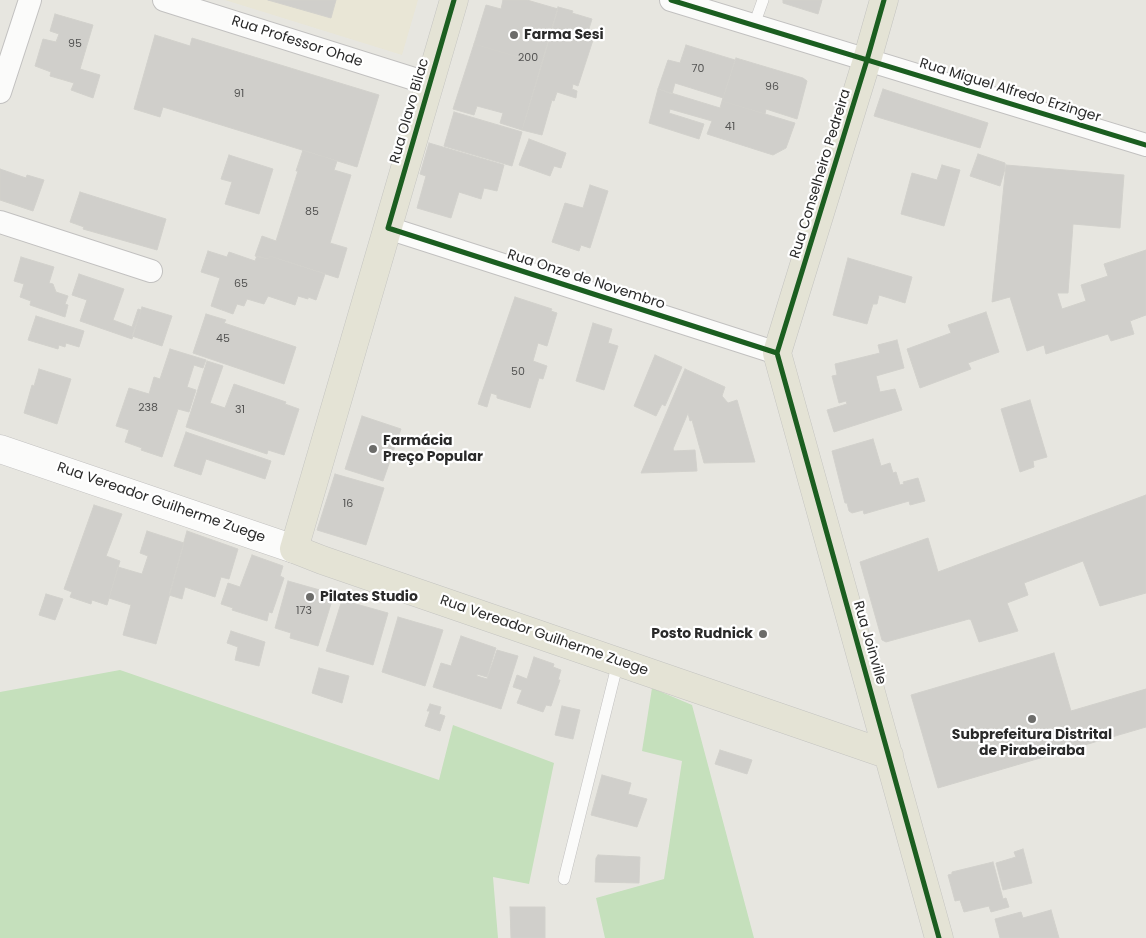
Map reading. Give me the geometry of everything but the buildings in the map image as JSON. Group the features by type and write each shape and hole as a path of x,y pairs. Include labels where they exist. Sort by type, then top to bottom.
{"main road":[{"name":"Rua Olavo Bilac","path":"294,549 454,0"},
{"name":"Rua Conselheiro Pedreira","path":"777,353 884,0"},
{"name":"Rua Joinville","path":"777,353 940,938"},
{"name":"Rua Vereador Guilherme Zuege","path":"0,449 888,755"}],"street":[{"path":"0,92 30,0"},
{"name":"Rua Professor Ohde","path":"164,0 430,84"},
{"name":"Rua Miguel Alfredo Erzinger","path":"671,0 1146,145"},
{"path":"0,222 150,270"},
{"name":"Rua Onze de Novembro","path":"388,228 777,353"}],"lane":[{"path":"754,25 763,0"},
{"path":"564,880 618,662"}],"shaded area":[{"path":"225,0 418,0 402,55"}],"green space":[{"path":"120,670 439,780 453,725 554,763 529,884 493,877 498,938 0,938 0,692"},
{"path":"652,688 692,705 754,938 605,938 596,898 664,879 682,761 642,751"}],"cycle path":[{"path":"454,0 388,228 777,353"},
{"path":"671,0 1146,145"},
{"path":"777,353 884,0"},
{"path":"777,353 939,938"}],"place":[{"name":"Farma Sesi","path":"514,35"},
{"name":"Farmácia Preço Popular","path":"373,449"},
{"name":"Pilates Studio","path":"310,597"},
{"name":"Posto Rudnick","path":"763,634"},
{"name":"Subprefeitura Distrital de Pirabeiraba","path":"1032,719"}]}
